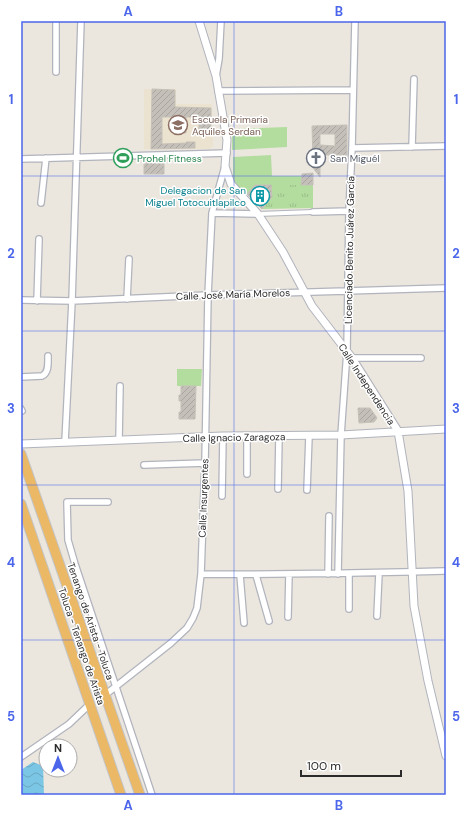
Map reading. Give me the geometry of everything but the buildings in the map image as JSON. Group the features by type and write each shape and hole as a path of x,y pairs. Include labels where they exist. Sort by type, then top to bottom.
{"highway":[{"name":"Tenango de Arista - Toluca","path":"21,454 140,795"},
{"name":"Toluca - Tenango de Arista","path":"21,504 121,795"}],"street":[{"path":"56,21 56,72"},
{"path":"65,442 72,301 81,21"},
{"name":"Calle Independencia","path":"199,21 216,76 225,127 227,153 225,166 231,184 258,214 283,252 312,306 352,358 398,431 408,491 414,606 428,681 446,756"},
{"path":"216,76 219,58 221,21"},
{"name":"Licenciado Benito Juárez García","path":"338,574 341,435 347,351 349,211 355,21"},
{"path":"412,147 414,79"},
{"path":"218,91 353,90"},
{"path":"352,148 446,146"},
{"path":"21,159 227,153"},
{"path":"41,203 46,158"},
{"name":"Calle Insurgentes","path":"105,694 171,643 187,628 193,618 196,608 201,574 205,463 208,295 212,213 225,166"},
{"path":"212,213 258,214 349,211"},
{"path":"37,301 39,239"},
{"path":"127,299 129,259"},
{"name":"Calle José María Morelos","path":"21,300 72,301 208,295 446,288"},
{"path":"21,377 45,375 47,372 48,356"},
{"path":"352,358 421,358"},
{"path":"119,440 120,386"},
{"name":"Calle Ignacio Zaragoza","path":"21,444 223,436 341,435 446,429"},
{"path":"222,496 223,436"},
{"path":"247,436 247,474"},
{"path":"278,489 279,436"},
{"path":"307,490 309,436"},
{"path":"144,465 205,463"},
{"path":"108,502 67,502 68,540 152,795"},
{"path":"328,574 329,516"},
{"path":"201,574 349,574 446,571"},
{"path":"377,616 379,573"},
{"path":"288,617 289,574"},
{"path":"349,574 349,609"},
{"path":"240,575 244,623"},
{"path":"256,575 269,621"},
{"path":"21,758 69,724 90,704"}],"shaded area":[{"name":"Escuela Primaria Aquiles Serdan","path":"144,89 176,89 176,104 212,104 213,146 209,149 144,149"}],"green space":[{"path":"287,127 287,147 232,150 232,129"},
{"path":"271,155 272,176 302,176 301,185 255,185 247,194 233,182 233,157"},
{"path":"271,185 313,185 313,208 262,209 272,197"},
{"path":"177,369 202,369 201,386 177,386"}],"water":[{"path":"33,762 38,764 38,778 43,778 44,795 21,795 21,770"}],"place":[{"name":"Escuela Primaria Aquiles Serdan","path":"178,125"},
{"name":"Prohel Fitness","path":"123,158"},
{"name":"San Miguél","path":"316,158"},
{"name":"Delegacion de San Miguel Totocuitlapilco","path":"260,196"}]}
